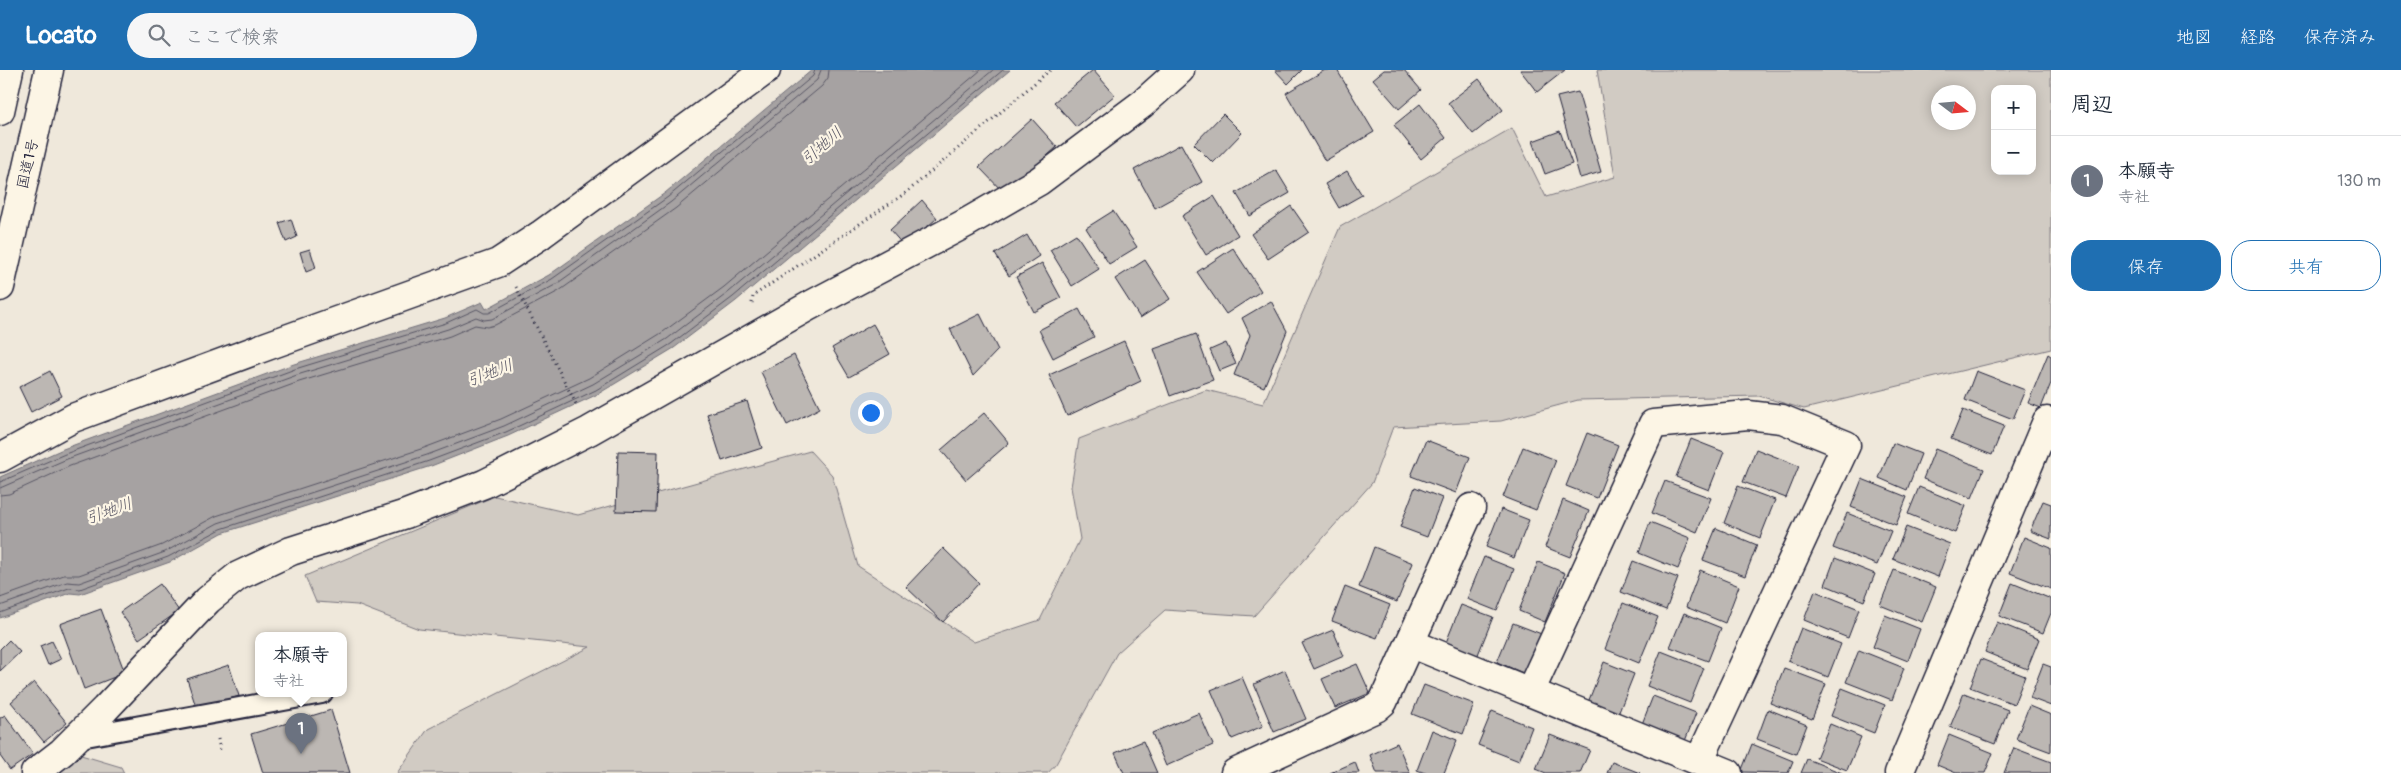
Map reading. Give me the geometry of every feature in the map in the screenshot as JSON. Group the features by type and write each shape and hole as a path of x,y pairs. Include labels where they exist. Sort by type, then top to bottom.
{"main road":[{"path":"0,111 9,70"},
{"name":"国道1号","path":"0,287 49,70"},
{"path":"0,458 73,418 498,263 539,236 766,70"},
{"path":"35,773 75,738 208,600 238,576 290,551 406,514 484,484 589,431 809,306 966,223 1039,181 1142,104 1180,70"},
{"path":"1530,692 1653,424 1748,415 1782,419 1846,445 1699,761"},
{"path":"1899,773 2048,420 2051,422"},
{"path":"1235,773 1376,708 1383,702 1471,508"},
{"path":"1410,642 1728,773"}],"lane":[{"path":"75,738 300,697"}],"path":[{"path":"746,343 753,296 907,192 1050,70"},
{"path":"516,289 578,409"}],"shaded area":[{"path":"1597,70 2051,70 2051,349 1804,409 1759,396 1578,400 1501,421 1393,427 1372,483 1254,616 1165,610 1117,653 1056,764 1048,773 397,773 428,729 590,647 419,629 357,605 316,602 305,576 495,496 578,515 810,451 832,475 858,566 974,642 1040,620 1080,539 1071,487 1079,439 1206,390 1263,404 1340,227 1512,128 1546,197 1615,177"},
{"path":"81,755 121,767 124,773 57,773"}],"water":[{"name":"引地川","path":"812,70 1010,70 736,301 674,348 598,394 508,436 431,466 222,533 170,562 80,594 70,593 0,618 0,477 63,449 294,364 445,318 482,302 486,309 549,275 665,193"}],"building":[{"path":"1093,70 1115,95 1076,127 1054,102"},
{"path":"1275,70 1302,70 1288,84"},
{"path":"1325,70 1337,70 1374,132 1325,161 1286,93"},
{"path":"1384,70 1404,70 1421,90 1399,109 1373,79"},
{"path":"1520,70 1565,70 1537,92"},
{"path":"1479,79 1503,110 1473,134 1448,103"},
{"path":"1578,92 1601,172 1580,178 1557,97"},
{"path":"1420,104 1446,138 1421,159 1394,125"},
{"path":"1223,114 1242,133 1213,163 1194,144"},
{"path":"1032,119 1057,147 1005,194 979,167"},
{"path":"1560,131 1572,164 1545,174 1533,141"},
{"path":"1181,144 1202,182 1155,208 1134,170"},
{"path":"1276,170 1290,193 1250,216 1236,193"},
{"path":"1347,171 1362,195 1339,208 1325,184"},
{"path":"1214,196 1238,235 1206,255 1182,216"},
{"path":"922,200 937,218 905,247 890,230"},
{"path":"1291,206 1309,232 1268,259 1251,234"},
{"path":"1113,211 1137,247 1109,264 1086,228"},
{"path":"291,219 297,237 286,242 279,223"},
{"path":"1076,234 1099,269 1072,286 1050,250"},
{"path":"1027,235 1039,256 1009,276 995,254"},
{"path":"1233,248 1261,291 1226,314 1197,272"},
{"path":"310,249 316,268 306,272 300,252"},
{"path":"1145,260 1170,299 1140,318 1115,279"},
{"path":"1042,263 1061,298 1034,312 1016,277"},
{"path":"1271,301 1287,331 1264,387 1234,375 1250,335 1242,318"},
{"path":"1079,309 1094,337 1053,358 1039,330"},
{"path":"980,314 998,350 973,376 950,329"},
{"path":"873,324 890,354 849,377 832,348"},
{"path":"1196,334 1213,380 1170,396 1154,349"},
{"path":"1124,341 1141,381 1067,416 1049,375"},
{"path":"1226,343 1236,364 1219,371 1210,350"},
{"path":"2048,354 2051,356 2051,383 2041,408 2028,403"},
{"path":"794,355 820,408 787,425 761,372"},
{"path":"50,371 62,396 31,412 19,387"},
{"path":"1976,371 2025,390 2013,419 1965,400"},
{"path":"747,401 762,448 722,461 707,414"},
{"path":"1963,410 2004,426 1992,455 1951,439"},
{"path":"984,413 1009,443 966,480 941,450"},
{"path":"1587,433 1618,445 1597,498 1566,486"},
{"path":"1691,439 1724,452 1709,490 1676,477"},
{"path":"1426,440 1470,457 1456,493 1411,476"},
{"path":"1893,443 1921,454 1907,490 1879,478"},
{"path":"1523,447 1556,460 1536,510 1503,497"},
{"path":"1756,449 1799,466 1786,498 1743,482"},
{"path":"1935,449 1984,469 1972,498 1923,479"},
{"path":"618,451 658,452 656,512 616,511"},
{"path":"1862,479 1907,497 1896,525 1851,507"},
{"path":"1665,481 1711,498 1697,532 1652,513"},
{"path":"1738,486 1775,500 1760,538 1724,523"},
{"path":"1415,487 1442,498 1427,537 1400,527"},
{"path":"1919,487 1966,506 1955,533 1908,514"},
{"path":"1563,500 1589,511 1570,557 1545,547"},
{"path":"2043,501 2051,504 2051,539 2030,531"},
{"path":"1501,509 1529,520 1514,558 1486,547"},
{"path":"1847,513 1891,531 1877,565 1833,548"},
{"path":"1650,522 1690,538 1678,569 1639,553"},
{"path":"1906,527 1950,544 1938,577 1893,559"},
{"path":"1716,528 1757,545 1745,576 1703,560"},
{"path":"2024,537 2051,548 2051,589 2010,573"},
{"path":"1374,547 1413,563 1397,602 1359,587"},
{"path":"943,548 979,583 943,622 906,587"},
{"path":"1484,557 1514,569 1497,611 1467,599"},
{"path":"1835,558 1875,574 1864,601 1825,585"},
{"path":"1633,561 1678,578 1666,610 1621,592"},
{"path":"1538,562 1565,573 1545,622 1519,611"},
{"path":"1700,570 1739,586 1725,623 1686,607"},
{"path":"1894,570 1936,587 1922,622 1880,605"},
{"path":"2012,583 2051,599 2051,613 2043,633 1999,616"},
{"path":"160,584 179,611 139,639 120,612"},
{"path":"1345,587 1390,605 1377,638 1332,621"},
{"path":"1815,591 1859,609 1848,638 1804,620"},
{"path":"1623,603 1658,617 1639,663 1605,649"},
{"path":"1461,605 1493,617 1475,662 1443,650"},
{"path":"101,609 125,673 84,689 60,624"},
{"path":"1684,613 1721,628 1708,661 1670,647"},
{"path":"1885,615 1920,629 1908,661 1873,647"},
{"path":"1997,622 2039,639 2027,669 1985,652"},
{"path":"1513,623 1544,635 1528,675 1497,662"},
{"path":"1801,628 1841,644 1828,677 1788,661"},
{"path":"1333,630 1344,656 1314,669 1302,643"},
{"path":"9,640 20,652 0,671 0,649"},
{"path":"52,641 61,659 48,665 40,646"},
{"path":"1859,650 1904,668 1892,700 1846,682"},
{"path":"1661,651 1704,668 1690,703 1647,686"},
{"path":"1981,659 2025,676 2014,704 1970,687"},
{"path":"1604,662 1634,674 1617,717 1587,705"},
{"path":"1357,664 1370,693 1335,708 1322,679"},
{"path":"2043,664 2051,667 2051,706 2030,698"},
{"path":"229,665 239,696 197,710 187,679"},
{"path":"1784,668 1826,684 1812,719 1770,703"},
{"path":"1285,670 1306,719 1274,732 1254,684"},
{"path":"1242,677 1263,726 1232,739 1211,690"},
{"path":"34,682 67,723 44,742 11,702"},
{"path":"1424,685 1474,704 1463,734 1412,714"},
{"path":"1842,688 1885,705 1874,733 1831,716"},
{"path":"1964,693 2008,710 1995,744 1950,727"},
{"path":"1653,696 1696,713 1683,746 1640,729"},
{"path":"2029,706 2051,715 2051,752 2016,739"},
{"path":"1768,709 1807,725 1796,754 1757,739"},
{"path":"331,710 350,773 263,773 251,734"},
{"path":"1492,711 1532,727 1519,761 1478,745"},
{"path":"1199,713 1213,745 1166,766 1152,733"},
{"path":"5,715 33,754 10,770 0,756 0,718"},
{"path":"1830,724 1861,737 1847,770 1816,758"},
{"path":"1432,730 1457,740 1444,773 1425,773 1417,770"},
{"path":"1550,735 1590,750 1580,773 1546,773 1536,769"},
{"path":"1949,735 1993,753 1985,773 1956,773 1937,765"},
{"path":"1143,741 1157,773 1124,773 1115,753"},
{"path":"1397,743 1410,773 1377,773 1370,755"},
{"path":"1752,744 1793,761 1788,773 1741,772"},
{"path":"2014,748 2051,762 2051,773 2004,773"},
{"path":"1807,759 1842,773 1801,773"},
{"path":"1355,762 1359,773 1330,773"},
{"path":"1612,762 1640,773 1607,773"}],"place":[{"name":"本願寺","path":"301,754"}]}
